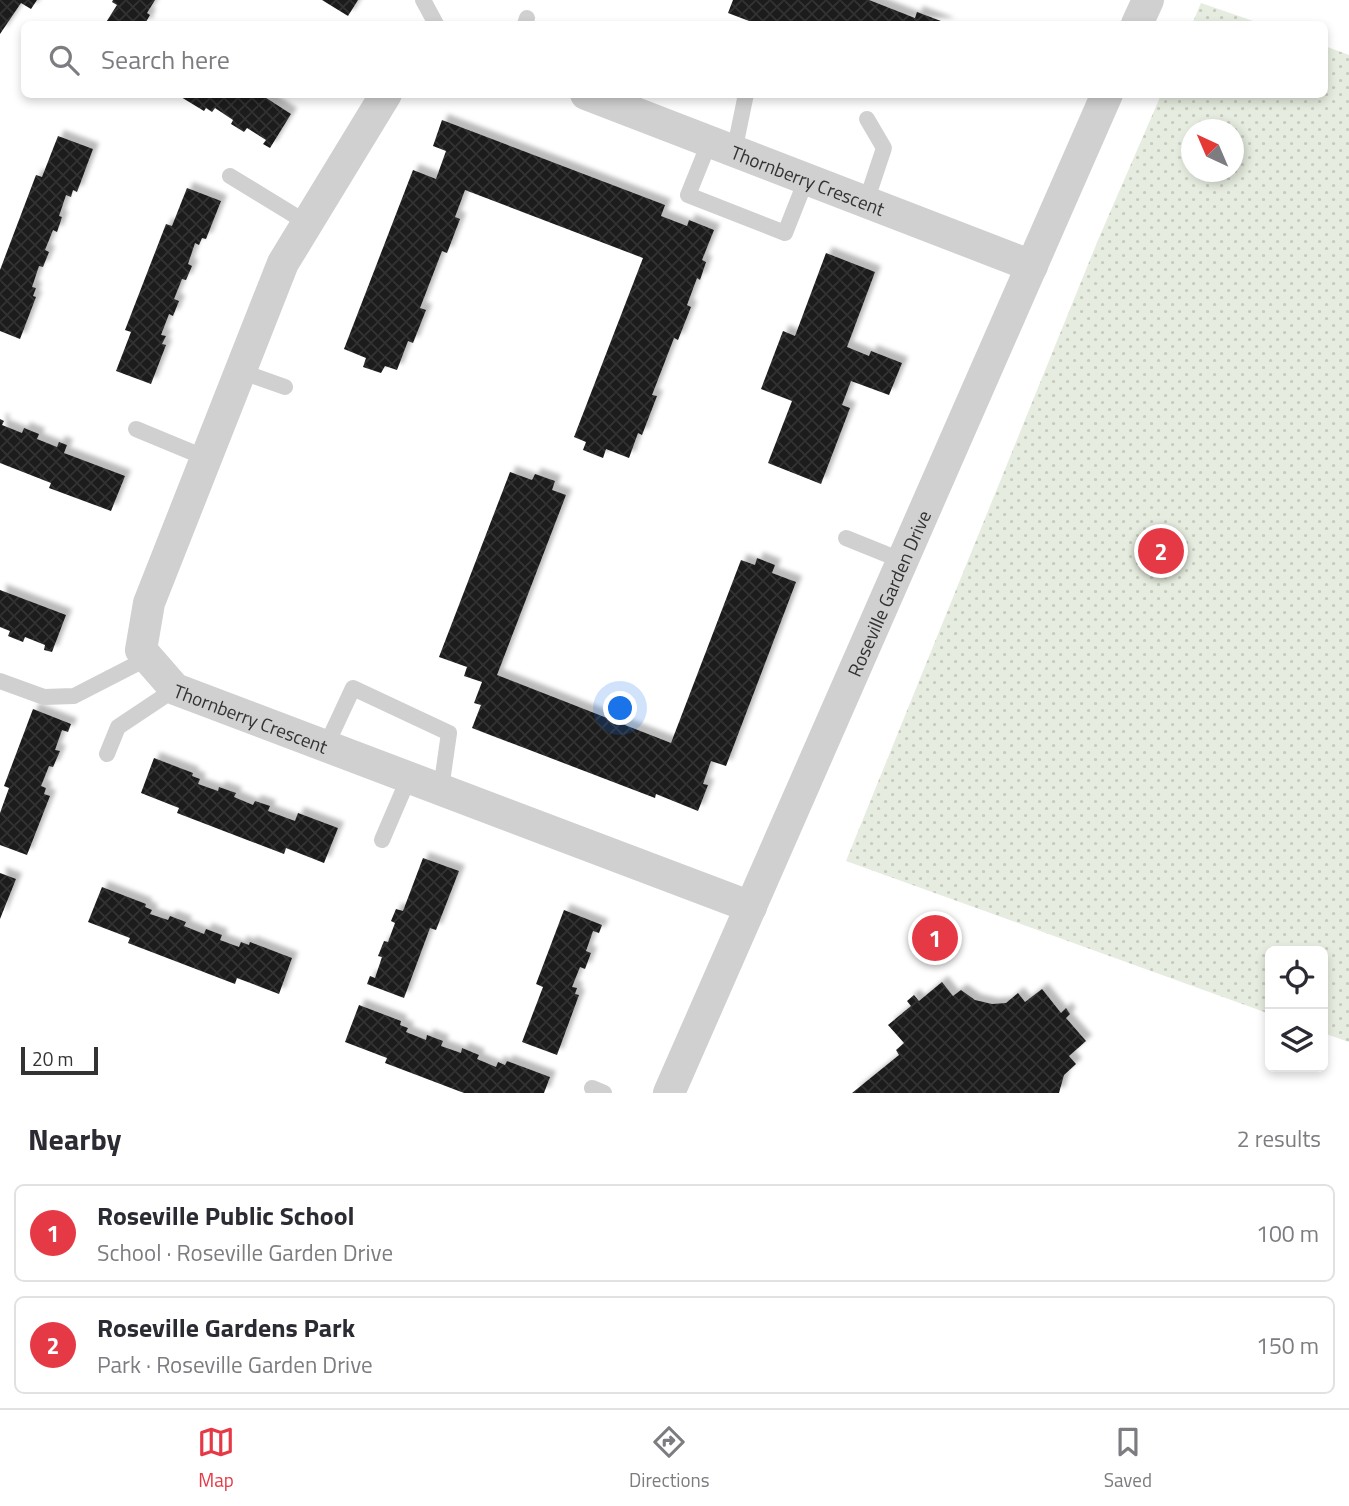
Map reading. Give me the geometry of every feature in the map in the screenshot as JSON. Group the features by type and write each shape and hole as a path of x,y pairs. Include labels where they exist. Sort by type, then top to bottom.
{"street":[{"path":"1139,21 1148,0"},
{"path":"148,658 141,650 149,603 283,263 384,98"},
{"name":"Thornberry Crescent","path":"596,98 1032,266"},
{"name":"Roseville Garden Drive","path":"669,1093 1105,98"},
{"name":"Thornberry Crescent","path":"148,658 175,689 751,906"}],"lane":[{"path":"424,0 434,21"},
{"path":"744,98 722,147 688,195 785,233 806,180"},
{"path":"866,202 884,148 867,119"},
{"path":"230,176 307,223"},
{"path":"240,371 285,387"},
{"path":"136,429 206,458"},
{"path":"846,538 903,561"},
{"path":"0,681 44,697 74,696 148,658"},
{"path":"326,746 353,688 449,733 441,789"},
{"path":"107,754 118,727 175,689"},
{"path":"382,840 409,777"}],"shaded area":[{"path":"1201,3 1253,21 1193,21"},
{"path":"1328,47 1349,55 1349,1042 1328,1035 1328,946 1265,946 1265,1012 846,861 1098,240 1160,98 1328,98"}],"building":[{"path":"0,0 37,0 31,9 21,3 0,34"},
{"path":"155,0 147,13 150,15 147,21 107,21 117,5 112,2"},
{"path":"322,0 358,0 348,16"},
{"path":"733,0 869,0 915,18 917,12 941,21 749,21 728,13"},
{"path":"183,98 266,98 291,114 270,148 263,144 266,140 247,128 244,132 231,124 233,120 215,108 212,112 206,108 204,111"},
{"path":"442,120 665,205 661,216 687,226 689,220 714,230 702,260 706,262 700,280 697,278 687,305 691,307 678,340 674,338 652,395 657,396 642,435 638,433 629,458 606,449 603,458 583,450 586,442 574,437 643,258 465,190 455,217 460,219 447,253 442,251 420,308 426,310 413,343 408,341 397,370 385,366 381,373 363,367 366,358 344,349 413,170 436,179 446,151 433,146"},
{"path":"58,136 93,149 77,192 73,190 71,197 66,195 57,232 53,230 45,250 49,252 43,267 39,266 32,287 36,288 33,296 36,297 20,339 0,331 0,270 36,175 42,177"},
{"path":"187,188 221,201 206,239 202,238 199,245 195,243 188,264 192,266 186,280 182,279 174,299 179,301 173,316 169,314 161,335 166,336 162,344 166,345 151,384 116,371 131,332 125,330 166,224 172,226"},
{"path":"826,253 875,272 847,347 869,356 871,351 902,363 889,395 851,381 842,405 850,408 821,484 768,463 792,401 761,389 783,331 795,336"},
{"path":"0,419 4,421 2,425 22,433 24,428 39,434 37,439 57,447 59,442 67,445 64,453 125,476 111,511 49,488 51,483 0,463"},
{"path":"510,472 532,480 535,474 555,481 552,490 566,495 497,675 671,743 741,560 755,565 757,558 775,565 772,573 796,582 726,766 711,761 703,784 708,785 698,811 656,794 655,798 472,728 481,705 474,703 482,682 464,676 467,667 439,657"},
{"path":"0,590 66,615 52,652 44,650 45,645 25,637 23,642 8,636 10,631 0,627"},
{"path":"33,709 71,724 68,732 62,730 55,750 60,751 53,767 49,766 41,786 46,788 44,794 50,796 27,855 0,845 0,813 9,788 4,786"},
{"path":"154,758 193,773 192,776 200,779 198,784 218,791 219,787 236,793 234,797 253,805 255,801 270,806 268,811 295,821 298,813 338,828 324,863 286,848 284,854 177,813 179,808 141,793"},
{"path":"423,858 459,871 436,930 430,928 404,998 367,984 370,976 375,978 382,957 378,956 384,941 388,942 395,923 391,921 396,909 403,911"},
{"path":"0,873 16,879 0,919"},
{"path":"102,887 146,904 145,907 152,910 150,914 168,920 170,916 186,922 184,926 204,934 206,929 222,935 220,940 239,947 241,942 249,945 250,942 292,958 279,994 237,978 235,984 128,943 130,938 88,922"},
{"path":"564,910 602,925 599,933 593,931 586,951 591,953 585,969 580,967 572,987 577,988 575,994 579,995 557,1055 522,1042 543,987 536,984"},
{"path":"942,982 953,996 961,990 975,1000 992,1004 1006,1003 1018,993 1025,1002 1042,989 1061,1013 1066,1008 1070,1014 1066,1018 1086,1041 1069,1056 1076,1064 1064,1075 1059,1093 852,1093 899,1055 896,1050 904,1043 888,1025 911,1006 907,1001 914,995 919,1001"},
{"path":"359,1005 401,1021 400,1025 408,1028 406,1032 426,1040 427,1035 443,1041 441,1046 461,1053 462,1048 479,1055 477,1059 496,1067 498,1062 505,1065 507,1061 550,1077 544,1093 464,1093 385,1063 387,1058 345,1042"}],"place":[{"name":"Roseville Gardens Park","path":"1161,551"},
{"name":"Roseville Public School","path":"935,938"}]}
